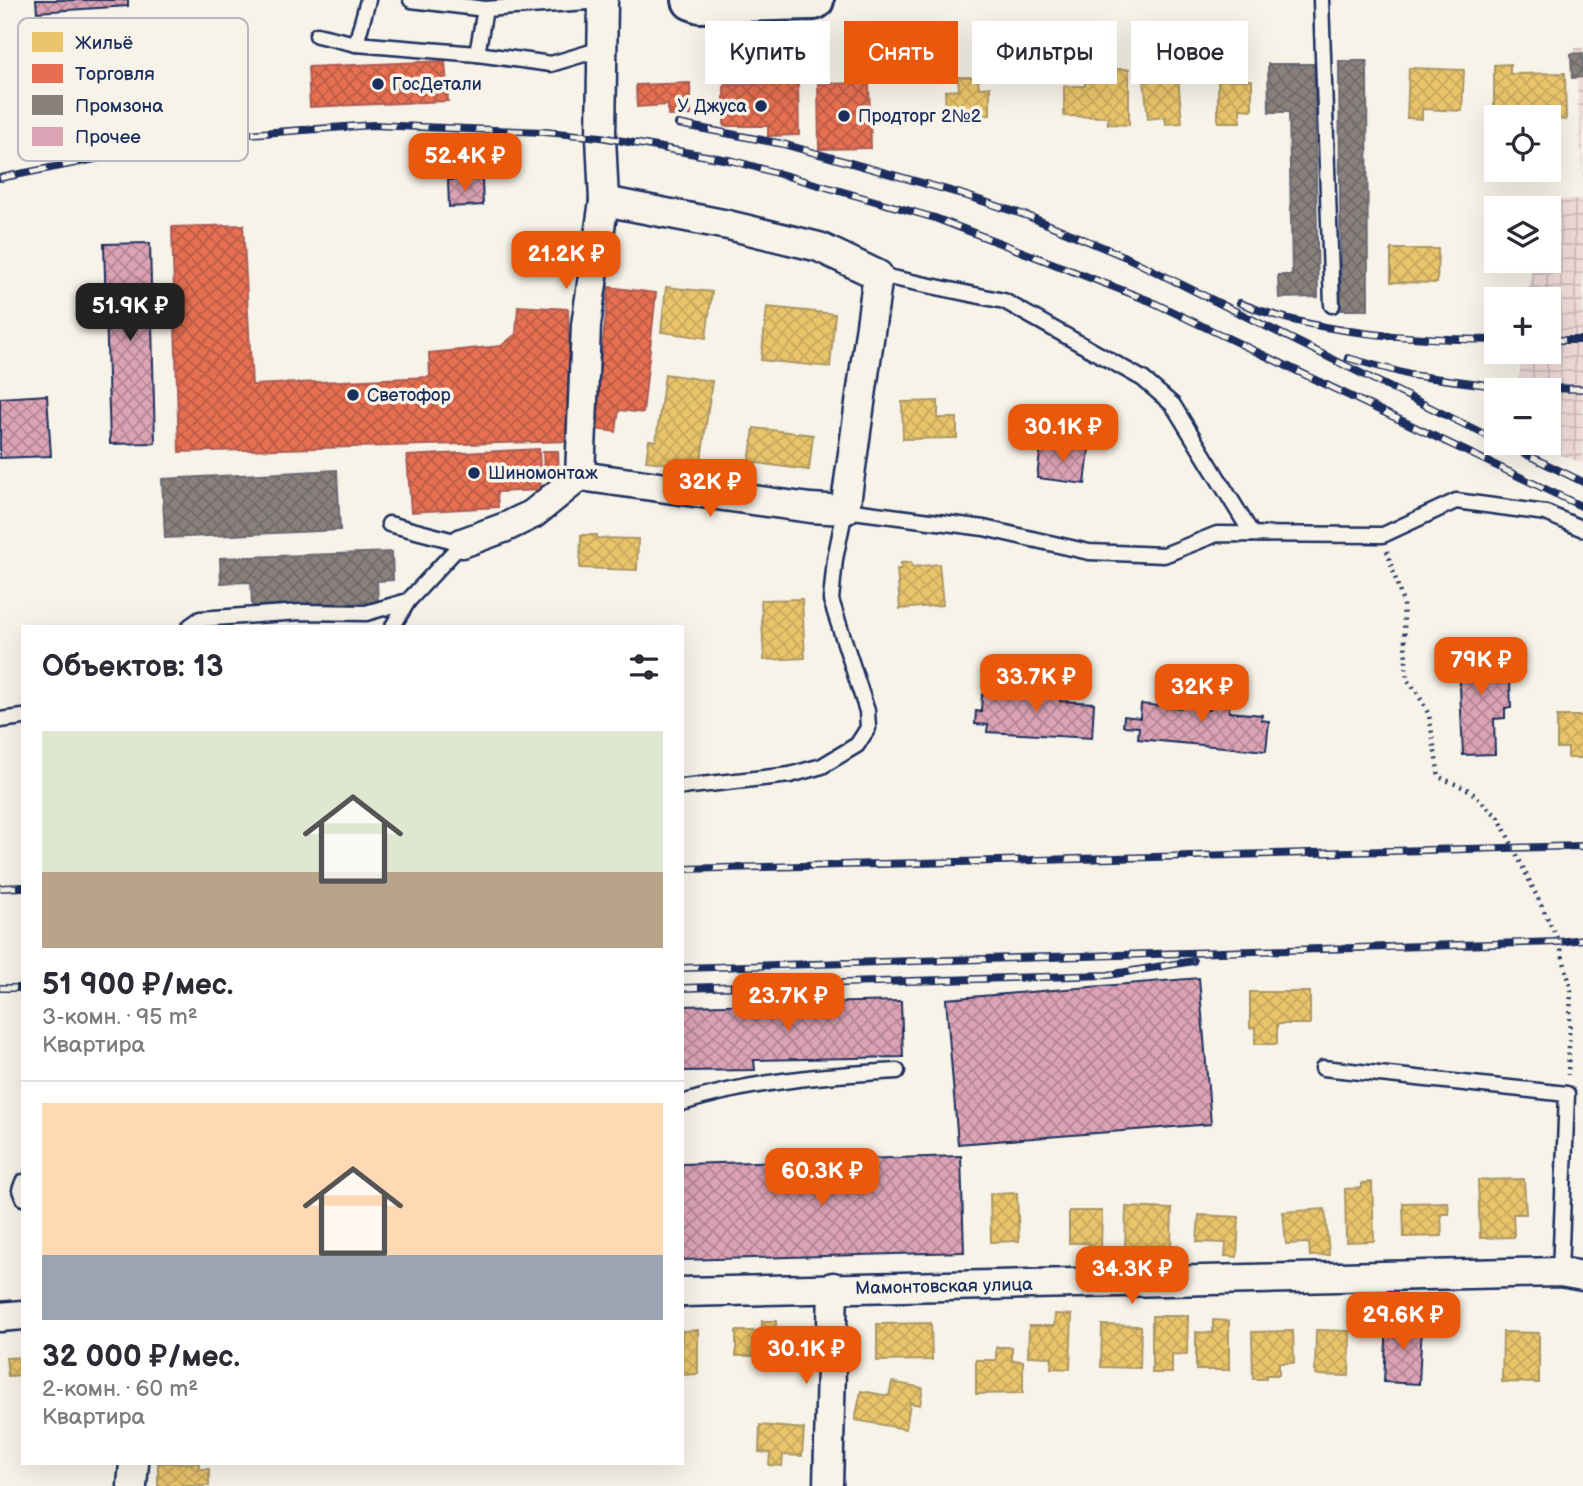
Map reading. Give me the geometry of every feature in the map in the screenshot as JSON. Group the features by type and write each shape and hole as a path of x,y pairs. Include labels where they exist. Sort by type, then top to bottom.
{"main road":[{"path":"692,0 700,3 814,0"}],"street":[{"path":"580,476 586,325 604,201 601,49 603,0"},
{"path":"462,543 533,514 580,476 810,508 845,510 878,275 819,247 728,225 604,201"},
{"name":"Мамонтовская улица","path":"684,1292 1571,1274"},
{"path":"828,1486 834,1287"},
{"path":"0,1317 21,1315"},
{"path":"132,1486 134,1465"}],"lane":[{"path":"356,44 368,0"},
{"path":"411,0 485,9 603,0"},
{"path":"1321,0 1332,305"},
{"path":"477,54 485,9"},
{"path":"317,35 356,44 477,54 551,64 601,49"},
{"path":"878,275 1004,301 1143,379 1173,405 1252,534"},
{"path":"684,787 790,775 822,765 857,745 868,729 867,711 831,600 835,559 845,510 984,528 1089,552 1164,555 1217,534 1382,535 1456,501 1546,513 1583,529"},
{"path":"389,524 462,543 408,601 394,625"},
{"path":"191,625 200,619 301,612 366,613 408,601"},
{"path":"0,720 21,717"},
{"path":"1323,1068 1567,1094 1571,1274"},
{"path":"684,1102 740,1087 818,1075 897,1071"}],"path":[{"path":"1382,535 1403,603 1407,680 1429,715 1439,777 1469,790 1499,818 1559,942 1571,989 1567,1094"}],"shaded area":[{"path":"1583,47 1583,183 1575,48"},
{"path":"1561,199 1583,199 1583,463 1561,455 1561,378 1519,378 1521,364 1561,364 1561,287 1529,287 1531,273 1561,273"}],"building: Жильё":[{"path":"1510,64 1510,74 1565,73 1566,120 1561,120 1561,105 1494,105 1494,65"},
{"path":"1409,68 1464,70 1462,111 1422,109 1422,119 1407,118"},
{"path":"1117,69 1129,69 1129,125 1108,124 1108,117 1064,116 1064,86 1117,84"},
{"path":"958,77 972,77 972,84 979,84 979,88 990,87 990,115 946,116 945,91 959,90"},
{"path":"1248,80 1252,80 1252,110 1240,109 1240,122 1218,122 1218,84 1248,84"},
{"path":"1144,84 1179,84 1182,123 1166,124 1165,117 1148,119"},
{"path":"1391,249 1438,249 1437,283 1391,282"},
{"path":"666,287 712,292 706,338 661,332"},
{"path":"767,307 835,314 830,367 761,360"},
{"path":"665,374 712,381 700,468 646,461 649,440 656,441"},
{"path":"938,401 938,418 957,418 957,438 903,439 902,402"},
{"path":"754,428 813,435 809,470 749,462"},
{"path":"581,535 638,539 637,570 580,568"},
{"path":"911,562 912,567 939,564 943,605 900,609 897,569 901,569 901,563"},
{"path":"802,599 805,658 764,660 761,600"},
{"path":"1557,716 1583,716 1583,758 1568,758 1568,748 1557,748"},
{"path":"1250,992 1310,992 1310,1024 1277,1024 1277,1044 1255,1044 1255,1027 1250,1028"},
{"path":"1524,1179 1526,1214 1513,1214 1514,1237 1480,1238 1478,1180"},
{"path":"1372,1182 1374,1241 1346,1242 1345,1189 1362,1188 1362,1183"},
{"path":"1017,1193 1019,1241 991,1242 990,1194"},
{"path":"1448,1202 1449,1214 1441,1214 1442,1236 1404,1237 1403,1203"},
{"path":"1126,1207 1172,1209 1171,1247 1142,1246 1142,1251 1125,1250"},
{"path":"1325,1209 1329,1255 1310,1256 1309,1243 1286,1244 1283,1212"},
{"path":"1069,1211 1102,1211 1101,1250 1090,1250 1089,1243 1069,1243"},
{"path":"1199,1215 1239,1217 1237,1257 1225,1256 1226,1243 1197,1242"},
{"path":"1055,1314 1072,1315 1070,1369 1051,1368 1052,1357 1028,1356 1029,1326 1054,1326"},
{"path":"1152,1316 1188,1316 1187,1355 1172,1354 1172,1373 1152,1373"},
{"path":"1213,1320 1229,1321 1229,1370 1196,1370 1196,1332 1213,1333"},
{"path":"762,1321 776,1321 776,1356 736,1356 736,1331 762,1331"},
{"path":"931,1323 932,1360 877,1361 877,1324"},
{"path":"1102,1325 1141,1326 1140,1368 1101,1367"},
{"path":"698,1330 698,1374 684,1375 684,1331"},
{"path":"817,1330 818,1359 802,1359 803,1365 779,1365 779,1331"},
{"path":"1316,1330 1350,1331 1349,1376 1315,1375"},
{"path":"1293,1331 1294,1363 1279,1363 1279,1375 1253,1379 1252,1332"},
{"path":"1503,1332 1539,1333 1539,1383 1502,1382"},
{"path":"996,1347 1012,1347 1012,1360 1023,1361 1023,1393 976,1394 976,1360 996,1360"},
{"path":"21,1357 21,1375 8,1376 6,1358"},
{"path":"892,1382 923,1388 920,1405 910,1403 906,1429 855,1420 861,1391 889,1396"},
{"path":"760,1425 804,1429 802,1456 783,1455 782,1466 769,1465 770,1453 759,1452"},
{"path":"158,1465 199,1465 199,1469 209,1469 209,1486 158,1486"}],"building: Торговля":[{"name":"ГосДетали","path":"445,61 448,101 310,107 308,67"},
{"path":"690,83 691,115 668,116 668,105 637,107 636,85"},
{"name":"У Джуса","path":"798,84 799,135 768,136 768,126 724,126 724,85"},
{"name":"Продторг 2№2","path":"818,84 869,84 871,148 819,149"},
{"path":"243,225 252,385 430,377 429,353 501,346 516,334 518,306 568,309 571,441 179,452 172,227"},
{"path":"609,287 656,293 643,413 619,410 616,432 593,429"},
{"name":"Шиномонтаж","path":"539,449 541,490 497,492 498,507 411,512 407,456"},
{"name":"Шиномонтаж","path":"543,451 558,451 559,476 544,476"}],"building: Промзона":[{"path":"1583,53 1583,77 1572,78 1571,54"},
{"path":"1339,61 1367,61 1368,310 1341,310"},
{"path":"1268,64 1314,64 1318,297 1279,298 1278,275 1292,275 1289,112 1269,112"},
{"path":"337,470 340,530 165,538 162,479"},
{"path":"392,552 393,580 377,581 378,602 252,606 251,582 221,583 220,558"}],"building: Прочее":[{"path":"36,0 128,0 128,6 37,12"},
{"path":"482,179 483,205 449,207 448,180"},
{"path":"150,243 155,443 110,444 104,244"},
{"path":"47,395 51,456 0,458 0,398"},
{"path":"1041,444 1089,450 1085,484 1037,478"},
{"path":"1493,640 1495,673 1502,673 1503,682 1510,682 1511,708 1505,708 1505,718 1494,719 1495,754 1463,755 1458,642"},
{"path":"1017,679 1031,680 1030,697 1046,698 1047,682 1061,683 1060,701 1094,703 1092,738 987,732 988,725 975,724 976,711 981,712 982,694 1016,696"},
{"path":"1182,690 1198,692 1197,709 1210,710 1212,690 1231,692 1229,712 1262,715 1261,720 1269,721 1266,751 1138,739 1139,727 1123,726 1124,716 1140,718 1141,704 1180,708"},
{"path":"1199,978 1211,1124 958,1144 946,999"},
{"path":"901,1001 903,1057 754,1060 755,1070 684,1071 684,1006"},
{"path":"961,1156 964,1252 684,1260 684,1164"},
{"path":"1387,1320 1422,1322 1419,1384 1384,1382"}],"railway":[{"path":"678,124 783,144 958,193 1028,216 1126,257 1484,434"},
{"path":"248,134 373,125 544,132 601,137 734,161 935,218 1150,301 1583,507"},
{"path":"0,178 85,161"},
{"path":"1240,303 1270,314 1333,329 1398,336 1484,340"},
{"path":"1561,340 1583,340"},
{"path":"1348,358 1410,375 1503,387 1583,389"},
{"path":"1528,455 1583,482"},
{"path":"684,869 1583,846"},
{"path":"0,888 21,887"},
{"path":"684,968 1559,942 1583,939"},
{"path":"684,988 1108,975 1193,961"},
{"path":"0,988 21,988"}],"place":[{"name":"ГосДетали","path":"378,84"},
{"name":"У Джуса","path":"761,106"},
{"name":"Продторг 2№2","path":"844,116"},
{"name":"Светофор","path":"353,395"},
{"name":"Шиномонтаж","path":"474,473"}]}
